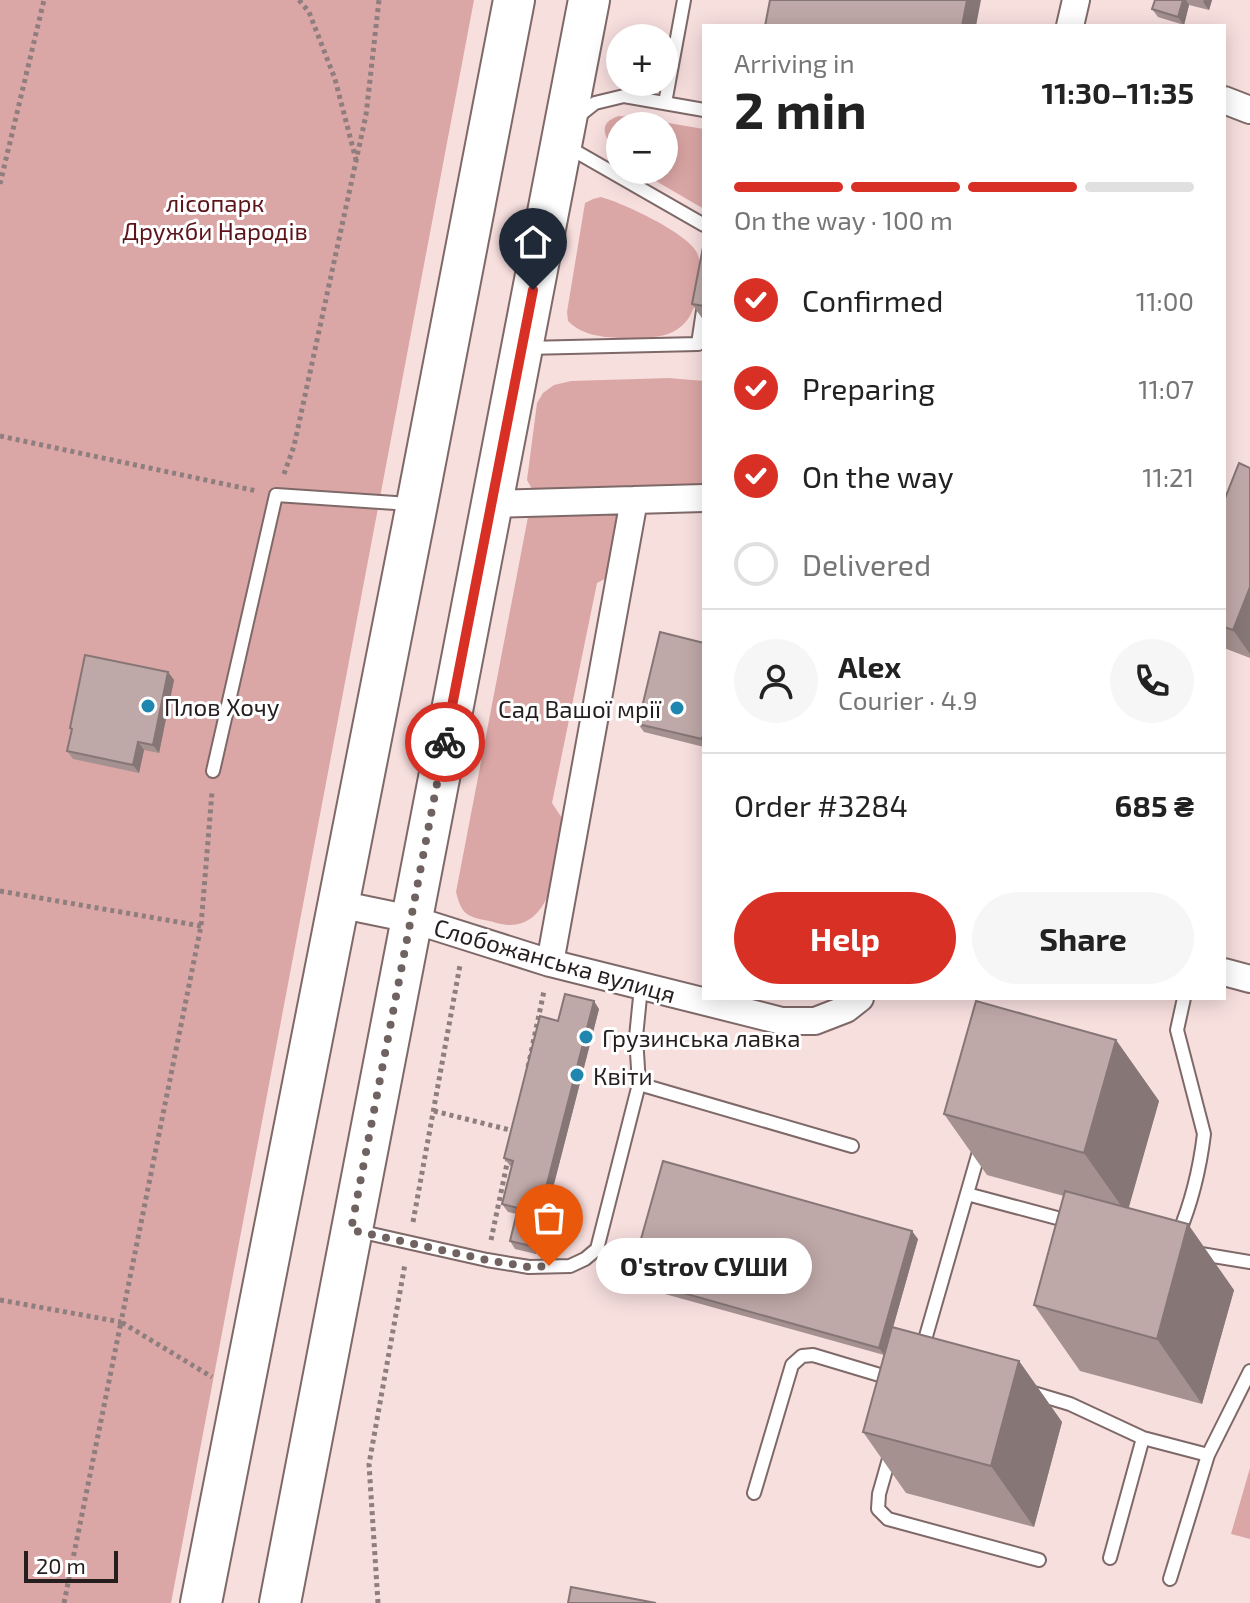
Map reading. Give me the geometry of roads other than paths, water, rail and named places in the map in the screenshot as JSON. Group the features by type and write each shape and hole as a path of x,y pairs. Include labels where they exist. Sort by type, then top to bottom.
{"main road":[{"path":"201,1603 514,0"},
{"path":"280,1603 589,0"}],"street":[{"path":"1070,24 1076,0"},
{"path":"1226,100 1250,109"},
{"path":"491,504 702,498"},
{"path":"550,963 634,500"},
{"name":"Слобожанська вулиця","path":"338,904 411,919 550,963 782,1021 815,1021 846,1009 857,1000"},
{"path":"1226,973 1250,979"}],"lane":[{"path":"665,103 684,0"},
{"path":"702,110 624,96 595,103 577,117 560,142 702,224"},
{"path":"522,348 698,344 702,317"},
{"path":"213,771 276,495 417,504"},
{"path":"351,1230 529,1267 570,1266 597,1249 639,1084 636,1037 641,987"},
{"path":"1173,1249 1184,1219 1204,1134 1177,1030 1184,1000"},
{"path":"639,1084 852,1146"},
{"path":"935,1364 920,1359 984,1136"},
{"path":"967,1194 1085,1226"},
{"path":"1188,1252 1250,1262"},
{"path":"754,1493 792,1365 802,1356 813,1355 911,1384"},
{"path":"1170,1579 1208,1455 1250,1371"},
{"path":"1010,1386 1070,1404 1143,1438 1208,1455"},
{"path":"1110,1558 1143,1438"},
{"path":"895,1439 879,1494 878,1509 888,1519 1039,1560"}],"place":[{"name":"Плов Хочу","path":"148,706"},
{"name":"Сад Вашої мрії","path":"677,708"},
{"name":"Грузинська лавка","path":"586,1037"},
{"name":"Квіти","path":"577,1075"},
{"name":"O'strov СУШИ","path":"549,1266"}],"park label":[{"name":"лісопарк Дружби Народів","path":"215,216"}]}
